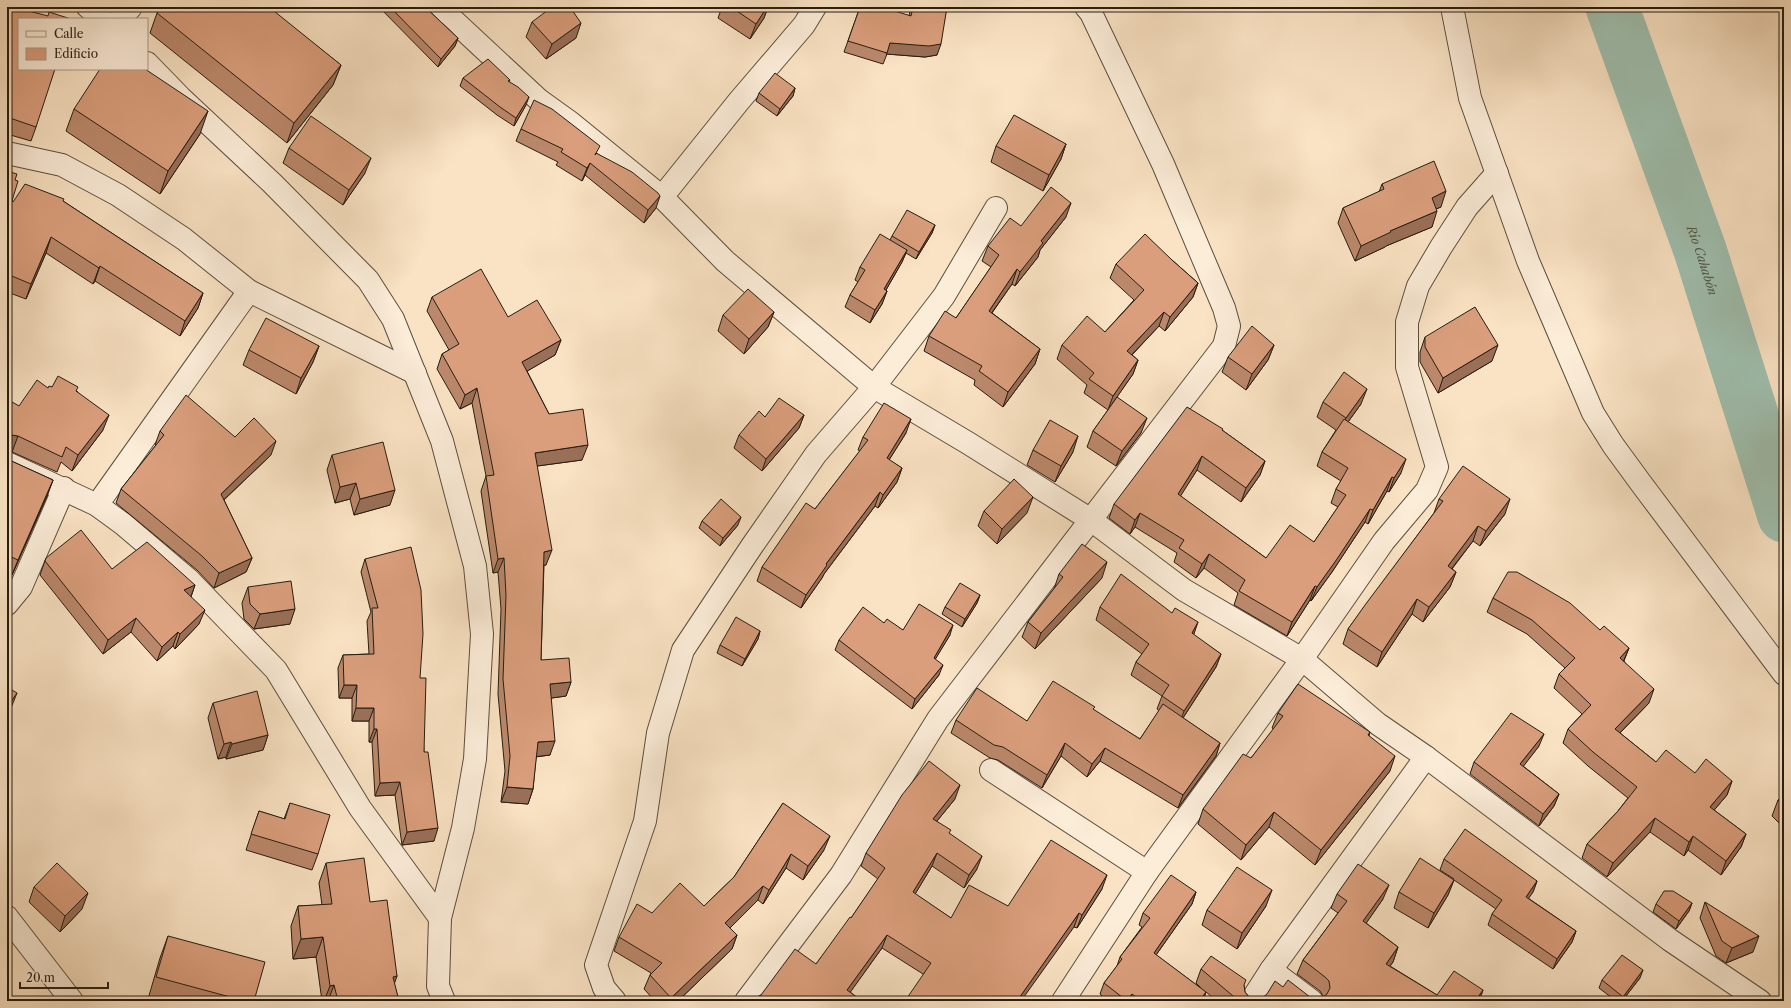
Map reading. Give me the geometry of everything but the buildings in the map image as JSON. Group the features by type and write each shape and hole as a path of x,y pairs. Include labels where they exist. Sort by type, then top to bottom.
{"street":[{"path":"88,7 101,18"},
{"path":"121,18 131,7"},
{"path":"439,7 539,100 571,123 662,197 725,261 874,387 968,443 1091,520 1184,590 1302,660 1378,724 1426,757 1670,940 1760,1001"},
{"path":"662,197 804,25 815,7"},
{"path":"746,1001 841,875 938,719 1224,346 1229,326 1224,308 1163,164 1091,13 1086,7"},
{"path":"1452,7 1470,98 1496,173 1528,261 1593,413 1613,445 1640,482 1784,674"},
{"path":"148,64 181,98 272,183 368,280 393,319 442,441 475,566 482,634 475,759 463,828 440,918 438,986 444,1001"},
{"path":"7,153 62,166 118,194 184,239 249,291 415,373"},
{"path":"1065,1000 1147,872 1302,660 1384,541 1427,490 1437,467 1407,367 1407,322 1418,286 1467,207 1496,173"},
{"path":"615,1001 604,988 596,965 645,821 658,734 683,650 752,546 816,454 874,387 944,296 996,208"},
{"path":"97,505 249,291"},
{"path":"7,463 64,488 97,505 189,580 276,670 360,808 440,918"},
{"path":"7,604 21,587 64,488"},
{"path":"1251,1001 1271,970 1426,757"},
{"path":"991,770 1147,872"},
{"path":"7,917 72,1001"},
{"path":"1271,970 1312,1001"}],"waterway":[{"name":"Río Cahabón","path":"1612,7 1700,250 1784,516"}]}
